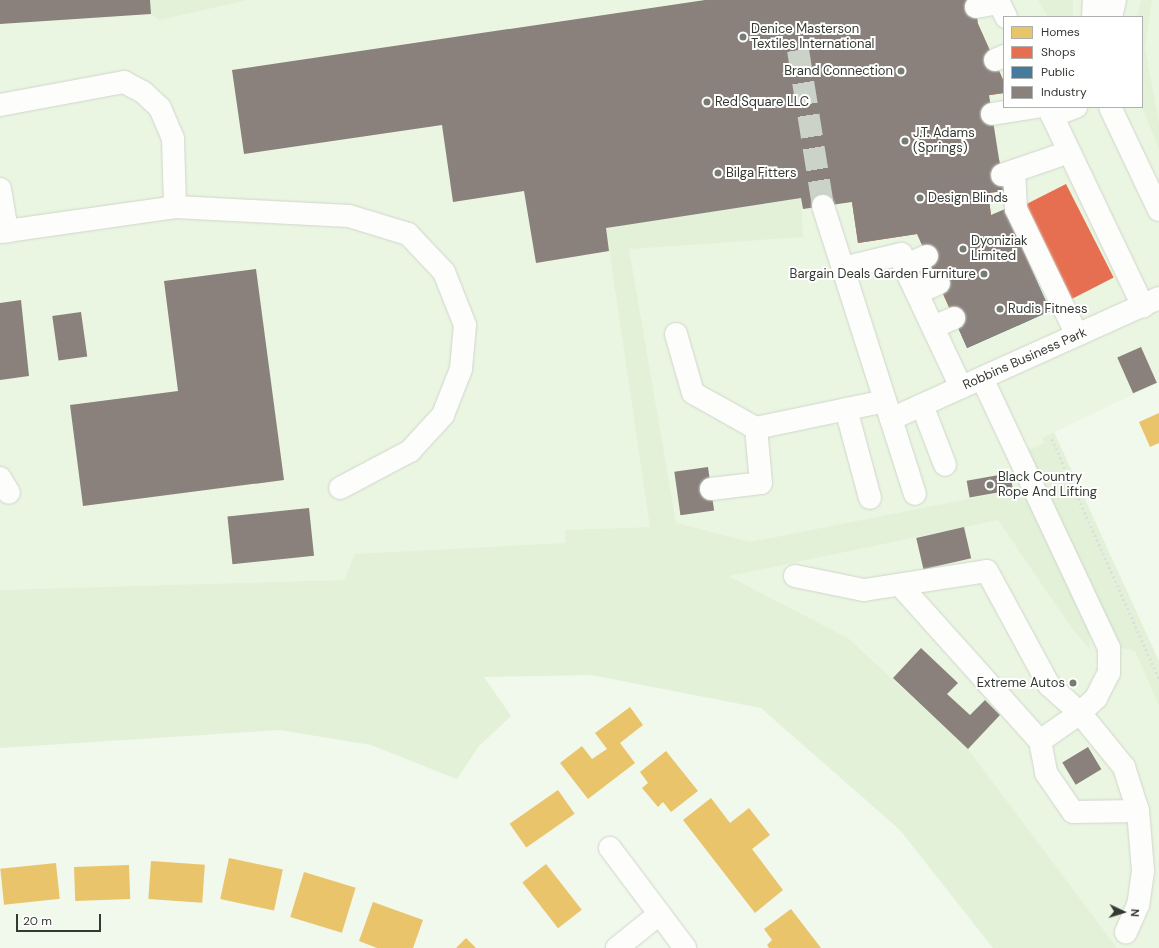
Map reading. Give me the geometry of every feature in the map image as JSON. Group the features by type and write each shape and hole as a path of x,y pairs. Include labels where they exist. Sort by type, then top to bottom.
{"street":[{"path":"1093,16 1094,0"},
{"path":"1111,16 1115,0"},
{"path":"976,7 999,3 1006,16"},
{"path":"0,105 124,82 144,92 160,108 173,139 175,207"},
{"path":"992,114 1066,108"},
{"path":"1110,108 1159,210"},
{"path":"1046,110 1151,302"},
{"path":"1069,152 1008,173 1016,210 1017,224 1078,335"},
{"path":"0,189 3,231 175,207 349,216 408,234 444,272 465,325 461,369 443,415 410,451 340,488"},
{"path":"823,206 915,494"},
{"path":"843,268 894,251 927,256"},
{"path":"894,251 917,293 961,387"},
{"path":"917,293 938,284"},
{"name":"Robbins Business Park","path":"756,428 846,409 888,410 922,405 1151,302"},
{"path":"933,327 954,318"},
{"path":"676,334 693,393 756,428 761,483 711,489"},
{"path":"982,378 1109,648 1108,673 1096,698 1080,713 1040,741"},
{"path":"922,405 945,465"},
{"path":"846,409 870,498"},
{"path":"795,576 864,590 987,572 1049,685 1080,713 1124,766 1138,811 1143,871 1138,905 1126,932"},
{"path":"900,585 1040,741 1046,773 1073,812 1138,811"},
{"path":"610,848 658,915 686,948"},
{"path":"616,948 658,915"}],"path":[{"path":"1052,440 1159,678"}],"shaded area":[{"path":"0,0 1159,0 1159,382 1042,438 1159,706 1159,948 1117,948 968,749 848,638 728,575 650,527 565,530 565,543 344,580 0,590"},
{"path":"150,0 248,0 159,20 151,14"},
{"path":"1038,0 1073,0 1073,16 1047,16"},
{"path":"1141,0 1152,0 1145,48 1159,124 1159,149 1142,108 1143,16 1137,16"},
{"path":"801,198 803,237 629,249 676,523 750,542 1024,488 1089,629 1090,649 1073,630 998,520 729,576 848,638 968,749 1117,948 993,948 900,830 761,708 591,675 484,677 511,716 479,746 457,779 371,745 280,730 0,748 0,590 344,580 355,554 565,543 565,530 650,527 606,228"},
{"path":"1054,432 1159,661 1159,706 1135,651 1116,647 1021,453 1044,443 1042,438"}],"building: Homes":[{"path":"1159,413 1159,443 1150,447 1139,422"},
{"path":"630,707 643,725 620,743 635,763 588,799 560,763 582,746 592,759 607,749 595,733"},
{"path":"666,751 698,791 671,812 663,802 658,807 642,788 648,783 640,772"},
{"path":"558,790 575,814 526,848 510,824"},
{"path":"711,798 730,823 749,808 770,835 752,849 783,890 755,913 683,820"},
{"path":"229,858 283,869 274,911 220,899"},
{"path":"151,861 205,865 202,903 148,899"},
{"path":"56,863 60,899 4,905 0,869"},
{"path":"546,864 582,910 558,928 522,882"},
{"path":"129,865 130,899 75,901 74,867"},
{"path":"304,872 356,888 342,933 290,917"},
{"path":"373,902 423,920 413,948 377,948 359,941"},
{"path":"791,909 821,948 769,948 767,945 772,940 764,929"},
{"path":"466,938 476,948 456,948"}],"building: Shops":[{"name":"Brand Connection","path":"978,24 1003,80 1003,93 811,122 798,50"},
{"name":"Design Blinds","path":"999,159 1004,191 988,193 991,215 917,234 858,243 849,182"},
{"path":"1066,184 1114,278 1072,299 1024,205"},
{"name":"Bargain Deals Garden Furniture","path":"1019,241 1032,270 949,307 936,278"}],"building: Public":[{"name":"Rudis Fitness","path":"1032,270 1050,311 967,348 949,307"}],"building: Industry":[{"path":"0,0 150,0 151,14 0,24"},
{"path":"705,0 975,0 978,24 1003,80 1003,93 989,95 1004,191 988,193 991,215 1005,209 1050,311 967,348 917,234 858,243 852,202 803,209 801,198 606,228 609,251 536,263 524,191 453,202 442,125 244,154 232,70"},
{"path":"256,269 284,480 83,506 70,405 178,391 164,281"},
{"path":"21,300 29,376 0,380 0,303"},
{"path":"81,312 87,357 59,361 52,316"},
{"path":"1141,347 1157,383 1133,393 1117,358"},
{"path":"708,467 714,511 680,515 674,472"},
{"name":"Black Country Rope And Lifting","path":"1010,473 1013,490 970,497 967,481"},
{"path":"309,508 314,556 232,564 227,517"},
{"path":"964,527 971,558 923,569 916,538"},
{"path":"921,648 958,683 947,694 970,715 985,700 1000,715 968,749 893,678"},
{"path":"1088,747 1101,769 1076,785 1062,762"}],"tunnel":[{"path":"798,50 823,206"}],"place":[{"name":"Denice Masterson Textiles International","path":"743,37"},
{"name":"Brand Connection","path":"901,71"},
{"name":"Red Square LLC","path":"707,102"},
{"name":"J.T. Adams (Springs)","path":"905,141"},
{"name":"Bilga Fitters","path":"718,173"},
{"name":"Design Blinds","path":"920,198"},
{"name":"Dyoniziak Limited","path":"963,249"},
{"name":"Bargain Deals Garden Furniture","path":"984,274"},
{"name":"Rudis Fitness","path":"1000,309"},
{"name":"Black Country Rope And Lifting","path":"990,485"},
{"name":"Extreme Autos","path":"1073,683"}]}
